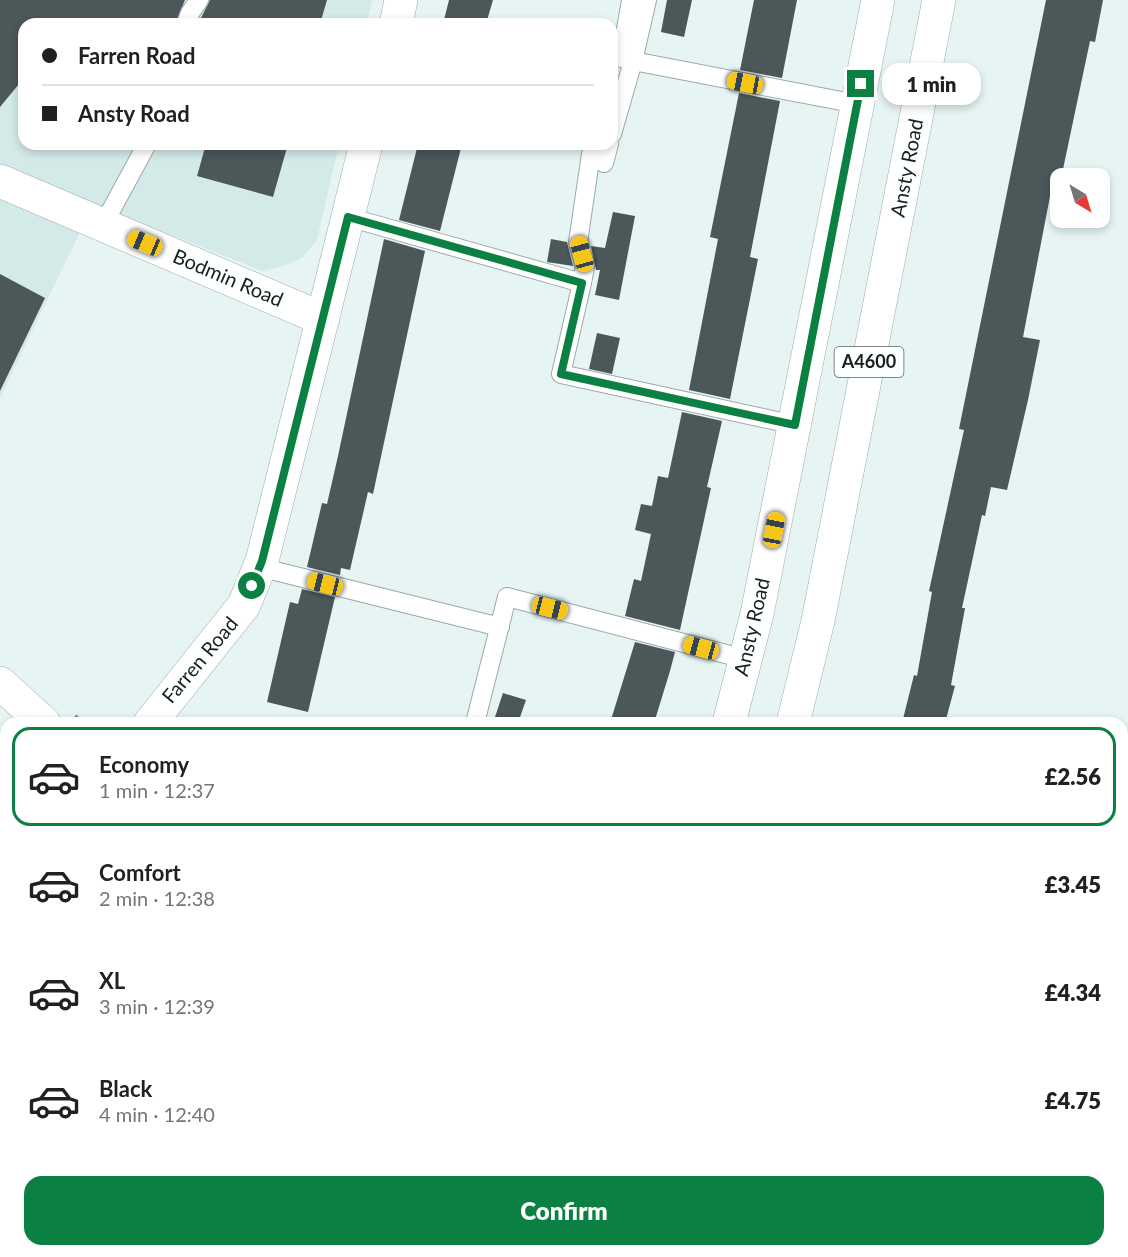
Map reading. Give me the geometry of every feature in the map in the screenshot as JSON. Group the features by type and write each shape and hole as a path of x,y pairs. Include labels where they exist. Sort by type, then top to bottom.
{"main road":[{"path":"397,18 401,0"},
{"name":"Ansty Road","path":"730,717 795,425 878,0"},
{"path":"842,180 868,117 901,0"},
{"name":"Ansty Road","path":"794,717 818,621 939,0"},
{"name":"Farren Road","path":"155,717 244,605 259,567 365,150"},
{"name":"Bodmin Road","path":"0,182 323,319"},
{"path":"0,683 37,717"}],"lane":[{"path":"188,18 199,0"},
{"path":"618,104 627,60 632,0"},
{"path":"627,60 647,0"},
{"path":"627,60 857,105"},
{"path":"103,225 144,150"},
{"path":"605,150 598,159 578,242 585,267 561,374 795,425"},
{"path":"348,217 582,283"},
{"path":"259,567 500,627"},
{"path":"477,717 507,597 745,659"}],"shaded area":[{"path":"0,0 372,0 368,18 18,18 18,150 338,150 317,240 302,258 284,266 262,271 91,203 79,234 0,398"}],"building":[{"path":"0,0 185,0 178,18 18,18 18,85 0,107"},
{"path":"210,0 327,0 322,18 201,18"},
{"path":"449,0 493,0 488,18 444,18"},
{"path":"667,0 692,0 684,37 661,32"},
{"path":"754,0 797,0 782,78 740,70"},
{"path":"1046,0 1103,0 1095,42 1090,41 1063,168 1050,168 1050,196 1023,337 1040,340 1007,490 991,487 985,516 982,515 962,608 965,608 951,685 955,686 947,717 904,717 914,675 917,676 932,592 929,591 964,430 959,429"},
{"path":"739,93 780,101 750,257 758,259 730,399 689,390 718,239 710,237"},
{"path":"204,150 286,150 273,197 197,176"},
{"path":"416,150 460,150 440,231 399,220"},
{"path":"613,212 635,216 619,300 595,295 600,270 596,270 591,246 605,248"},
{"path":"384,239 425,251 373,494 368,492 350,570 341,568 340,575 307,567 322,503 327,504"},
{"path":"551,239 567,242 573,266 547,262"},
{"path":"0,274 45,298 0,391"},
{"path":"597,333 620,338 612,374 589,369"},
{"path":"682,412 722,421 707,487 711,488 680,630 625,616 634,579 641,581 651,534 635,530 641,504 652,506 658,476 668,478"},
{"path":"302,589 335,597 308,712 267,702 290,602 298,604"},
{"path":"635,642 675,652 656,717 612,717"},
{"path":"503,693 526,700 520,717 495,717"}],"route":[{"path":"252,586 262,561 348,217 582,283 561,374 795,425 861,84"}]}
